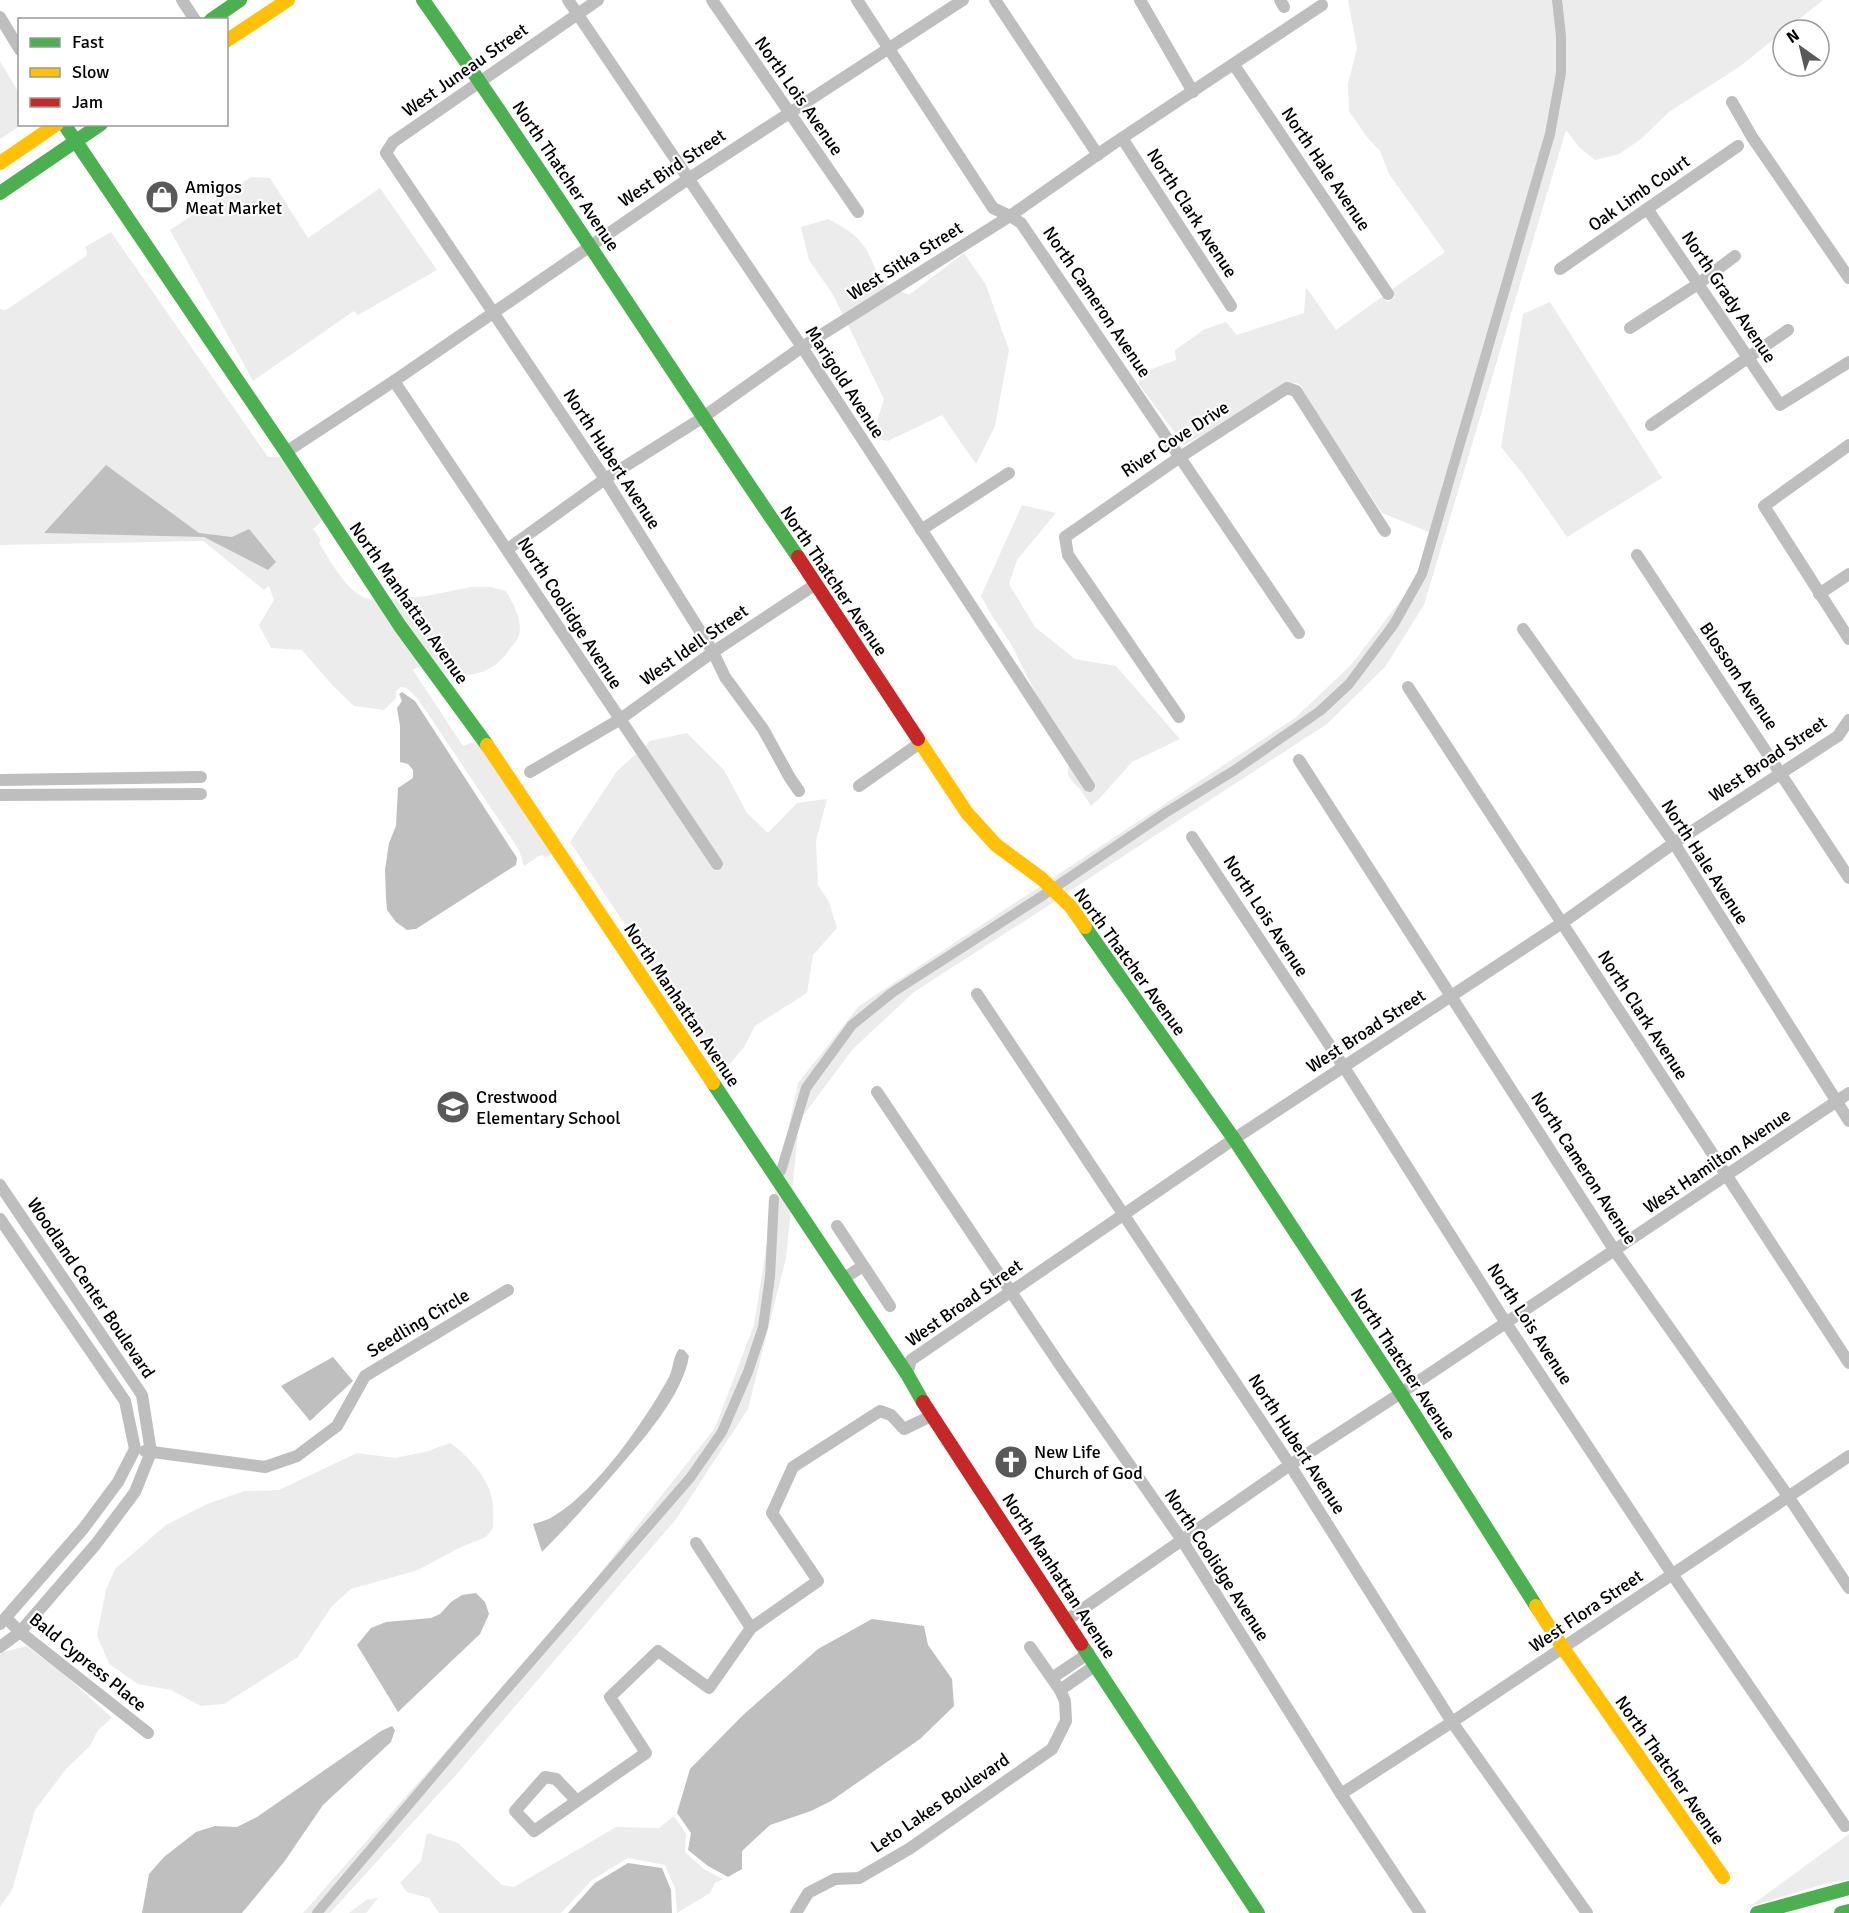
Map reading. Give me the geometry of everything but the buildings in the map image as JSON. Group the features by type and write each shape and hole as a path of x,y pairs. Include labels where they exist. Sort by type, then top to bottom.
{"street":[{"path":"182,0 194,18"},
{"path":"214,18 240,0"},
{"path":"228,40 288,0"},
{"name":"North Thatcher Avenue","path":"423,0 591,245 702,418 816,584 967,813 996,845 1056,892 1085,926 1234,1138 1401,1393 1563,1648 1723,1876"},
{"name":"Marigold Avenue","path":"568,0 801,347 1089,786"},
{"name":"West Juneau Street","path":"386,153 393,142 598,0"},
{"name":"North Lois Avenue","path":"712,0 858,212"},
{"name":"North Cameron Avenue","path":"857,0 891,48 993,208 1021,223 1299,633"},
{"name":"West Bird Street","path":"286,452 394,381 688,178 963,0"},
{"path":"995,0 1098,155"},
{"path":"1140,0 1192,92"},
{"name":"West Sitka Street","path":"508,549 605,479 702,418 801,347 1011,216 1122,138 1322,5"},
{"path":"0,17 18,47"},
{"name":"North Hale Avenue","path":"1234,64 1388,294"},
{"path":"1732,102 1752,137 1849,279"},
{"path":"0,163 54,126"},
{"name":"North Manhattan Avenue","path":"65,126 286,452 400,626 499,762 907,1374 932,1416 1258,1913"},
{"path":"0,193 98,126"},
{"name":"North Clark Avenue","path":"1122,138 1231,306"},
{"name":"Oak Limb Court","path":"1560,269 1738,147"},
{"name":"North Hubert Avenue","path":"386,153 605,479 713,652 730,684 764,729 799,791"},
{"name":"North Grady Avenue","path":"1648,210 1780,405 1849,363"},
{"path":"1630,328 1698,284 1736,256"},
{"path":"1652,425 1788,330"},
{"name":"North Coolidge Avenue","path":"394,381 717,864"},
{"name":"River Cove Drive","path":"1179,717 1068,555 1065,537 1076,527 1287,388 1296,391 1385,531"},
{"path":"1849,445 1764,506 1849,639"},
{"path":"921,530 1009,473"},
{"name":"Blossom Avenue","path":"1637,555 1849,879"},
{"path":"1819,594 1849,574"},
{"name":"West Idell Street","path":"530,772 619,720 713,652 816,584"},
{"name":"North Hale Avenue","path":"1522,629 1674,843 1849,1121"},
{"name":"North Clark Avenue","path":"1408,687 1849,1363"},
{"name":"West Broad Street","path":"907,1374 911,1360 1234,1138 1562,923 1674,843 1838,736 1849,720"},
{"path":"859,786 920,743"},
{"name":"North Cameron Avenue","path":"1299,760 1615,1251 1788,1496 1849,1588"},
{"path":"0,780 201,777"},
{"path":"0,795 201,794"},
{"name":"North Lois Avenue","path":"1192,837 1344,1067 1506,1323 1672,1574 1845,1826"},
{"name":"North Hubert Avenue","path":"977,994 1290,1465 1452,1722 1587,1913"},
{"name":"North Coolidge Avenue","path":"877,1092 1011,1293 1182,1540 1341,1794 1420,1913"},
{"name":"West Hamilton Avenue","path":"1067,1620 1290,1465 1849,1094"},
{"name":"Woodland Center Boulevard","path":"0,1185 142,1395 151,1452"},
{"name":"Woodland Center Boulevard","path":"0,1219 125,1401 135,1449"},
{"path":"837,1226 890,1306"},
{"path":"843,1279 863,1266"},
{"name":"Seedling Circle","path":"135,1449 265,1467 297,1456 337,1426 365,1376 508,1290"},
{"path":"577,1802 556,1779 545,1777 515,1810 534,1831 577,1802 646,1753 610,1697 658,1651 709,1688 751,1628 818,1581 772,1513 793,1467 880,1411 891,1414 904,1429 932,1416"},
{"path":"3,1621 97,1510 118,1482 135,1449"},
{"path":"0,1647 20,1632 96,1544 135,1492 151,1452"},
{"name":"West Flora Street","path":"1341,1794 1849,1456"},
{"path":"696,1543 751,1628"},
{"name":"Bald Cypress Place","path":"3,1621 148,1733"},
{"name":"Leto Lakes Boulevard","path":"796,1913 808,1893 835,1879 859,1878 909,1849 1052,1749 1066,1721 1067,1713 1060,1690 1030,1647"},
{"path":"1052,1678 1092,1659"},
{"path":"1060,1690 1092,1659"},
{"path":"1757,1913 1849,1888"},
{"path":"1841,1913 1849,1911"}],"shaded area":[{"path":"1348,0 1823,0 1800,18 1771,18 1771,41 1739,67 1669,112 1641,139 1619,154 1595,160 1579,147 1566,130 1424,605 1385,667 1327,724 1065,894 1051,879 1295,718 1351,665 1417,579 1429,532 1382,513 1301,390 1302,387 1297,383 1284,383 1184,445 1138,383 1144,372 1176,360 1175,350 1205,329 1226,322 1237,335 1304,313 1306,287 1336,330 1383,296 1387,302 1395,297 1391,290 1445,252 1389,174 1380,151 1349,111 1348,84 1357,48"},
{"path":"0,61 18,91 20,126 0,139"},
{"path":"251,177 270,178 308,238 380,188 437,270 358,315 354,311 253,381 170,230"},
{"path":"828,219 858,239 869,254 881,279 889,286 843,315 832,293 809,260 801,227"},
{"path":"111,232 268,457 283,457 324,519 313,529 321,540 319,543 343,579 359,594 368,599 377,600 422,665 413,670 463,746 477,741 552,854 547,857 541,855 524,866 519,850 418,699 407,688 401,687 396,691 396,698 384,710 354,706 302,650 271,648 259,625 274,600 269,586 264,590 203,541 0,545 0,309 6,310 86,256 85,247"},
{"path":"964,253 986,285 1009,350 995,426 976,464 942,415 888,441 872,438 884,399 848,325 901,291 909,295"},
{"path":"1550,302 1662,478 1567,537 1501,447 1523,314"},
{"path":"106,465 199,533 232,537 249,529 276,562 268,570 204,537 44,533"},
{"path":"1022,505 1056,513 1017,560 1009,584 1035,627 1075,659 1116,666 1180,739 1132,762 1091,806 1069,777 1069,765 1087,793 1096,788 1038,698 1011,644 981,596"},
{"path":"471,587 491,587 506,591 520,623 518,637 497,664 489,669 470,675 438,670 389,599 426,596"},
{"path":"402,692 415,701 517,858 516,865 416,929 407,930 396,922 387,910 385,870 389,843 396,826 398,788 413,778 413,770 408,764 400,762 400,726 397,708 402,701 399,694"},
{"path":"687,733 724,770 747,813 768,833 797,803 827,799 816,841 818,885 829,902 837,928 813,955 807,993 755,1026 744,1047 723,1072 570,842 617,771 636,754 716,871 724,866 644,747 650,741"},
{"path":"1042,885 1057,900 914,992 853,1049 799,1121 792,1193 779,1173 798,1083 859,1006"},
{"path":"776,1186 791,1209 786,1258 748,1409 677,1518 455,1776 330,1913 303,1913 574,1606 715,1428 754,1325"},
{"path":"679,1349 684,1350 689,1356 685,1371 679,1386 660,1417 598,1492 542,1552 533,1524 552,1517 571,1504 603,1472 633,1435 658,1396 670,1375"},
{"path":"333,1357 353,1381 310,1421 281,1386"},
{"path":"450,1443 464,1454 482,1475 490,1491 493,1528 486,1537 461,1547 418,1570 351,1589 332,1606 298,1657 224,1704 201,1706 171,1690 138,1684 109,1664 97,1635 106,1590 115,1569 166,1525 207,1504 244,1491 279,1490 357,1453 395,1458 425,1452"},
{"path":"476,1593 485,1602 489,1614 480,1634 398,1712 357,1645 371,1628 386,1622 431,1618 440,1614 451,1602 462,1595"},
{"path":"872,1619 924,1626 928,1645 952,1679 954,1706 920,1739 831,1801 811,1811 770,1825 742,1851 742,1869 728,1877 708,1866 688,1850 691,1833 677,1813 690,1769 742,1716 818,1649"},
{"path":"26,1646 63,1673 112,1718 98,1730 90,1746 66,1769 35,1810 12,1890 0,1907 0,1653"},
{"path":"392,1726 395,1730 391,1742 323,1805 284,1862 242,1913 142,1913 149,1874 164,1857 196,1832 215,1826 237,1827 257,1817 381,1731"},
{"path":"674,1816 686,1834 685,1852 705,1870 723,1879 715,1883 710,1893 677,1913 675,1888 665,1865 628,1858 592,1880 561,1913 439,1913 429,1898 407,1892 400,1883 421,1861 427,1833 458,1843 502,1885 514,1887 616,1827 659,1828"},
{"path":"1849,1834 1849,1880 1824,1884 1749,1907"},
{"path":"628,1863 662,1868 671,1890 672,1913 568,1913 595,1883"},
{"path":"378,1898 366,1913 349,1913 366,1900"}],"waterway":[{"path":"781,1171 806,1088 852,1025 893,992 1165,813 1235,770 1320,711 1349,684 1394,624 1422,574 1550,134 1561,73 1561,36 1557,0"},
{"path":"317,1913 690,1478 722,1432 748,1372 763,1327 770,1277 774,1199"}],"traffic: fast":[{"path":"214,18 240,0"},
{"path":"423,0 798,557"},
{"path":"65,126 286,452 400,626 487,745"},
{"path":"0,193 98,126"},
{"path":"1085,927 1234,1139 1401,1393 1536,1606"},
{"path":"713,1083 907,1374 923,1402"},
{"path":"1081,1644 1258,1913"},
{"path":"1757,1913 1849,1888"},
{"path":"1841,1913 1849,1911"}],"traffic: slow":[{"path":"228,40 288,0"},
{"path":"0,163 54,126"},
{"path":"918,739 967,813 996,845 1042,879 1071,907 1085,927"},
{"path":"487,745 713,1083"},
{"path":"1536,1606 1723,1877"}],"traffic: jam":[{"path":"798,557 918,739"},
{"path":"923,1402 1081,1644"}],"place":[{"name":"Amigos Meat Market","path":"162,197"},
{"name":"Crestwood Elementary School","path":"453,1107"},
{"name":"New Life Church of God","path":"1011,1462"}]}
